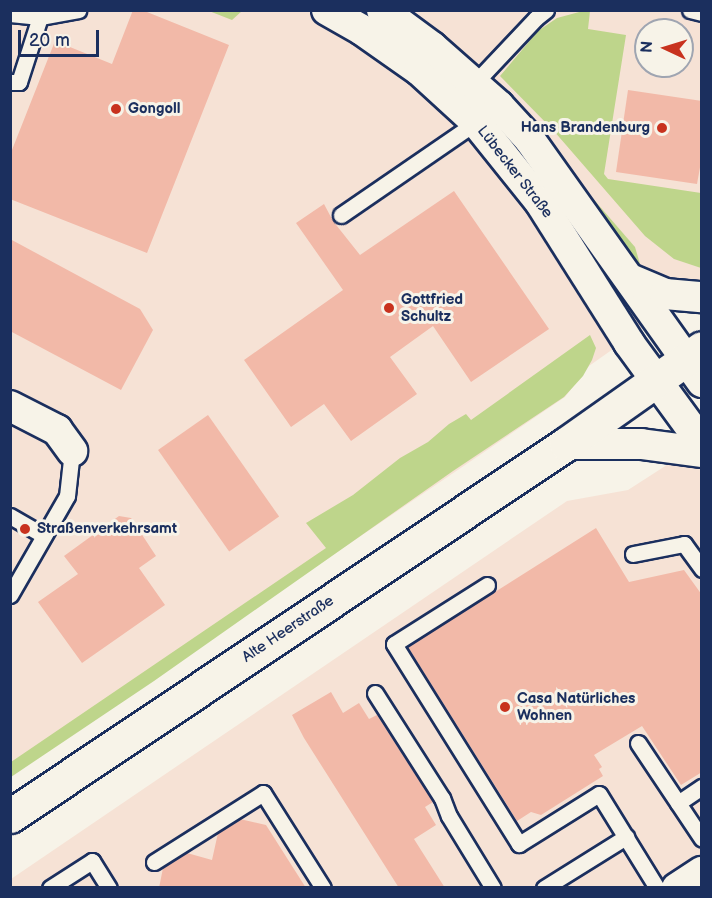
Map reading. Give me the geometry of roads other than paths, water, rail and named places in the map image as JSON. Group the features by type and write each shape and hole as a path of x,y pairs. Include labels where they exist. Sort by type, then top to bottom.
{"street":[{"name":"Lübecker Straße","path":"327,10 362,30 418,70 476,104 530,140 630,279 696,363"},
{"name":"Lübecker Straße","path":"382,10 432,47 476,104 629,343 702,443"},
{"path":"630,279 665,294 702,297"},
{"name":"Alte Heerstraße","path":"10,816 566,444 657,379 696,363"},
{"path":"10,406 57,430 72,451"},
{"path":"566,444 641,444 702,452"},
{"path":"677,888 702,872"}],"lane":[{"path":"10,14 40,17 78,10"},
{"path":"690,10 702,13"},
{"path":"341,215 476,104 537,13"},
{"path":"10,82 19,82 40,17"},
{"path":"10,595 67,496 72,451"},
{"path":"10,516 44,536"},
{"path":"633,554 684,544 702,569"},
{"path":"487,585 394,644 519,844 599,794 657,888"},
{"path":"375,693 442,798 449,816 493,888"},
{"path":"638,743 702,839"},
{"path":"678,803 702,787"},
{"path":"154,862 263,793 323,888"},
{"path":"544,888 626,837"},
{"path":"50,888 92,861 109,888"}],"place":[{"name":"Gongoll","path":"116,109"},
{"name":"Hans Brandenburg","path":"662,128"},
{"name":"Gottfried Schultz","path":"389,308"},
{"name":"Straßenverkehrsamt","path":"25,529"},
{"name":"Casa Natürliches Wohnen","path":"505,707"}]}
